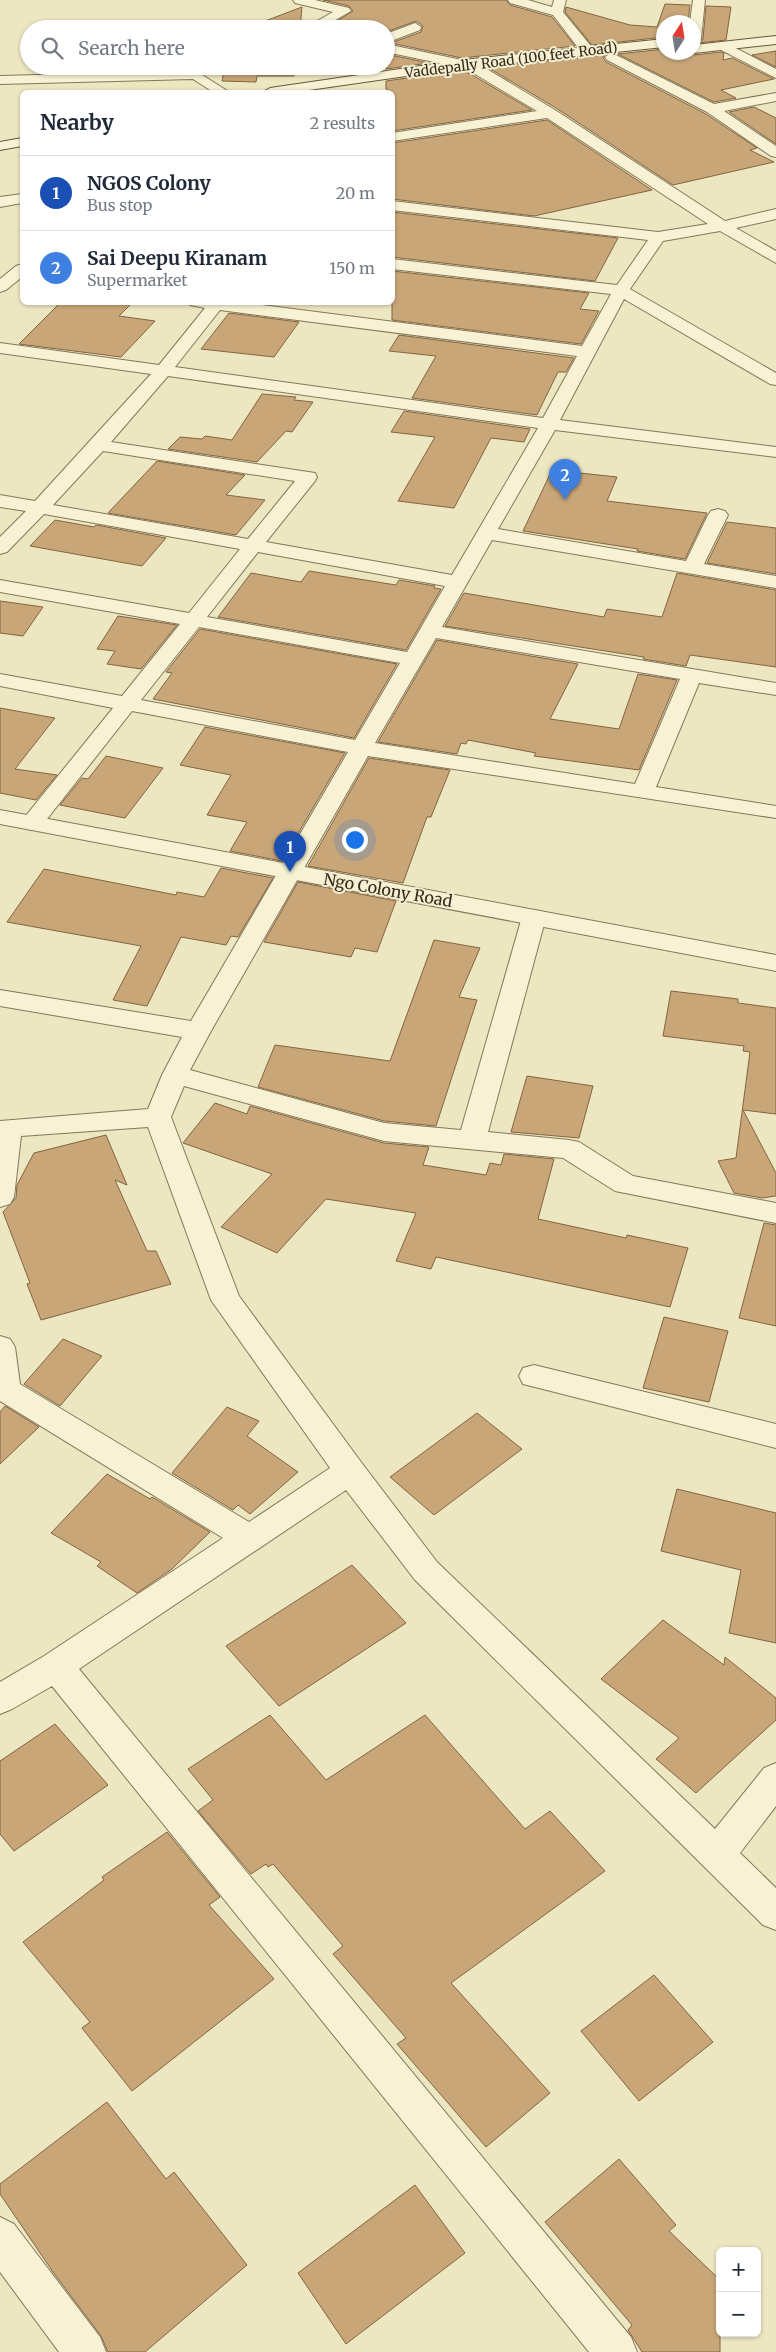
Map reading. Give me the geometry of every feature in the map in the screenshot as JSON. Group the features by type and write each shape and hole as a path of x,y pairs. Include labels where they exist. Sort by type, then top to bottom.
{"street":[{"path":"299,0 345,11 327,20"},
{"path":"514,0 559,6 588,51"},
{"path":"697,15 699,0"},
{"path":"395,35 415,27"},
{"path":"701,38 776,31"},
{"path":"701,48 776,40"},
{"name":"Vaddepally Road (100 feet Road)","path":"395,74 462,64 656,44"},
{"path":"724,46 776,74"},
{"path":"395,50 462,64 480,71 550,113 722,226 776,258"},
{"path":"353,90 480,71 656,53"},
{"path":"612,57 712,110 776,153"},
{"path":"0,80 196,75 219,90"},
{"name":"Vaddepally Road (100 feet Road)","path":"284,90 387,75"},
{"path":"712,110 776,96"},
{"path":"395,137 550,113"},
{"path":"0,133 20,130"},
{"path":"0,146 20,142"},
{"path":"0,202 20,199"},
{"path":"395,205 658,237 776,214"},
{"path":"658,237 621,290 549,424 198,1031 175,1074 158,1117 226,1300 350,1471 426,1571 776,1913"},
{"path":"395,264 621,290 773,376"},
{"path":"0,548 40,508 163,371 216,305"},
{"path":"225,305 589,352"},
{"path":"0,348 549,424 776,452"},
{"path":"32,823 308,477 97,445"},
{"path":"0,501 458,582"},
{"path":"692,568 718,515"},
{"path":"486,533 776,582"},
{"path":"0,586 413,659"},
{"path":"430,631 776,689"},
{"path":"643,792 692,675"},
{"path":"0,680 362,748 774,812"},
{"name":"Ngo Colony Road","path":"0,817 776,963"},
{"path":"472,1140 534,917"},
{"path":"0,998 198,1031"},
{"path":"175,1074 384,1132 569,1149 625,1184 776,1213"},
{"path":"0,1197 8,1128 158,1117"},
{"path":"0,1347 6,1390 249,1538"},
{"path":"534,1376 776,1436"},
{"path":"0,1699 56,1666 350,1471"},
{"path":"56,1666 616,2352"},
{"path":"717,1854 776,1779"},
{"path":"0,2238 85,2352"}],"building":[{"path":"323,0 506,0 510,5 552,17 575,46 462,58 395,44 395,42 421,32 423,26 416,21 395,29 395,20 338,20 353,11 349,6"},
{"path":"665,4 690,5 689,15 661,15"},
{"path":"706,6 731,7 726,40 701,43"},
{"path":"302,7 301,20 268,20"},
{"path":"566,7 630,25 656,27 656,38 592,45 565,12"},
{"path":"656,50 656,60 701,60 701,54 721,52 724,53 723,60 732,58 774,79 721,90 736,98 714,102 618,54"},
{"path":"776,51 776,67 752,55"},
{"path":"605,55 603,58 606,62 706,114 757,148 750,150 774,162 673,185 556,108 487,67"},
{"path":"395,56 429,63 395,68"},
{"path":"461,70 532,110 395,131 395,90 386,89 386,81"},
{"path":"223,75 294,75 257,76 256,82 222,81"},
{"path":"754,107 776,118 776,144 729,112"},
{"path":"547,120 652,190 534,216 395,199 395,143"},
{"path":"395,212 618,238 595,281 395,257"},
{"path":"395,271 589,293 580,309 599,311 581,344 392,320 392,305 395,305"},
{"path":"58,305 130,305 119,316 155,321 121,357 19,344"},
{"path":"229,313 299,322 274,357 201,349"},
{"path":"399,335 574,358 566,372 558,372 537,415 412,398 436,356 389,351"},
{"path":"262,394 296,397 294,400 313,402 292,432 286,431 257,462 168,449 180,437 202,439 205,436 232,440"},
{"path":"404,411 530,429 524,442 491,438 454,508 398,501 435,437 391,432"},
{"path":"157,461 245,475 226,495 265,500 236,535 108,513"},
{"path":"552,470 617,477 607,501 707,513 685,559 637,551 638,549 523,531"},
{"path":"55,520 94,527 96,525 166,538 142,566 30,546"},
{"path":"727,522 776,528 776,574 707,563"},
{"path":"309,571 396,585 399,580 435,586 434,588 441,589 406,650 218,617 251,573 301,582"},
{"path":"677,573 776,590 776,667 690,655 686,666 643,659 644,657 445,626 464,593 604,617 607,609 662,617"},
{"path":"0,601 43,607 23,636 0,633"},
{"path":"118,616 177,625 141,669 107,664 115,651 97,649"},
{"path":"200,629 397,664 354,738 153,699 172,673 166,672"},
{"path":"437,640 578,664 550,719 619,729 638,674 677,680 639,770 534,756 536,753 468,740 466,744 461,743 457,754 378,742"},
{"path":"0,708 55,718 15,769 57,775 36,800 0,793"},
{"path":"205,727 345,753 282,861 230,851 247,822 207,815 231,775 180,765"},
{"path":"106,756 163,768 125,818 60,805 82,778 88,779"},
{"path":"369,758 450,770 431,817 427,817 403,883 308,866"},
{"path":"221,868 273,878 238,937 231,936 226,945 181,937 147,1006 113,1000 141,946 7,922 44,869 176,895 177,892 204,897"},
{"path":"298,882 396,901 377,952 355,948 351,957 264,942"},
{"path":"434,940 480,948 459,997 477,1000 436,1126 384,1121 258,1087 275,1045 390,1061"},
{"path":"671,991 738,999 738,1003 776,1008 776,1114 743,1110 776,1173 776,1196 762,1198 734,1193 718,1161 736,1158 750,1052 743,1051 744,1046 663,1036"},
{"path":"527,1076 593,1086 579,1138 511,1132"},
{"path":"215,1103 247,1114 250,1106 384,1143 429,1147 423,1165 486,1175 490,1163 501,1165 504,1154 554,1159 538,1219 626,1238 627,1235 688,1248 670,1307 436,1257 431,1269 396,1261 416,1213 326,1199 277,1253 221,1227 272,1174 183,1143"},
{"path":"106,1135 127,1185 115,1180 147,1251 156,1251 171,1284 41,1320 27,1284 30,1283 3,1212 16,1198 17,1185 34,1153"},
{"path":"764,1223 776,1225 776,1326 739,1318"},
{"path":"664,1317 728,1331 709,1402 643,1388"},
{"path":"63,1339 102,1356 60,1406 24,1384"},
{"path":"5,1406 39,1427 0,1464 0,1412"},
{"path":"227,1407 259,1421 247,1436 298,1472 250,1514 238,1505 233,1510 172,1473"},
{"path":"477,1413 522,1449 434,1515 390,1477"},
{"path":"107,1474 150,1499 152,1497 210,1532 172,1569 137,1593 97,1566 101,1562 51,1533"},
{"path":"677,1489 776,1513 776,1643 729,1633 741,1570 661,1551"},
{"path":"352,1565 406,1623 279,1706 226,1646"},
{"path":"663,1620 724,1665 725,1657 776,1698 776,1720 696,1793 656,1759 679,1738 601,1679"},
{"path":"270,1715 326,1780 425,1715 525,1829 550,1811 605,1871 451,1983 550,2093 486,2147 397,2044 406,2038 333,1954 343,1946 273,1864 268,1867 266,1864 251,1874 198,1811 213,1800 188,1769"},
{"path":"55,1724 108,1785 14,1851 0,1834 0,1761"},
{"path":"167,1832 220,1897 209,1905 274,1979 132,2091 82,2028 90,2022 23,1942 104,1880 102,1877"},
{"path":"654,1975 713,2042 639,2101 581,2031"},
{"path":"107,2102 166,2179 174,2172 247,2265 145,2352 108,2352 101,2336 53,2272 0,2194 0,2184"},
{"path":"619,2159 676,2225 669,2231 716,2276 716,2337 720,2337 720,2352 642,2352 628,2330 632,2325 545,2222"},
{"path":"415,2185 465,2253 346,2344 298,2273"}],"place":[{"name":"Sai Deepu Kiranam","path":"565,500"},
{"name":"NGOS Colony","path":"290,872"}]}
